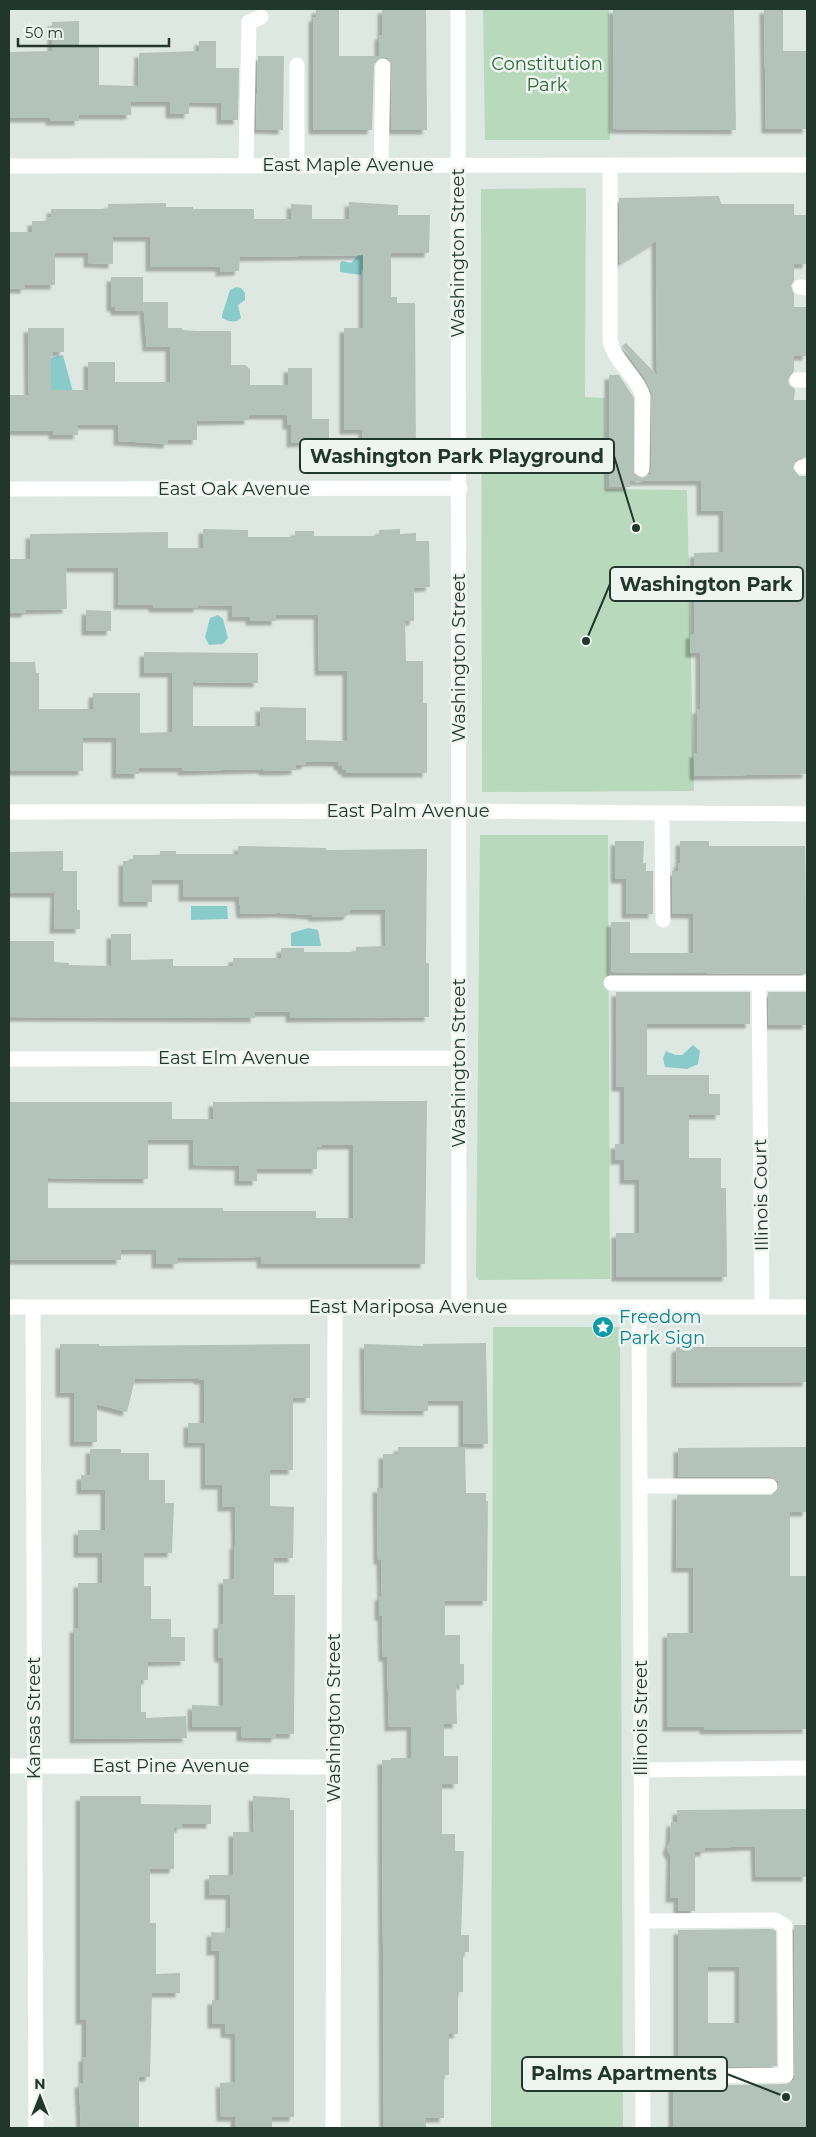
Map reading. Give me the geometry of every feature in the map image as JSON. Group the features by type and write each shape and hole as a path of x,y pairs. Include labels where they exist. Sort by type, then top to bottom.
{"street":[{"name":"Washington Street","path":"458,9 457,164 460,488 459,1307"},
{"path":"246,166 249,22 261,17"},
{"path":"297,65 297,166"},
{"path":"381,166 382,66"},
{"path":"610,165 610,341 612,351 639,384 643,396 642,469"},
{"name":"East Maple Avenue","path":"9,166 807,165"},
{"name":"East Oak Avenue","path":"9,489 460,488"},
{"name":"East Palm Avenue","path":"9,812 459,811 807,814"},
{"path":"662,814 662,920"},
{"name":"Illinois Court","path":"759,983 762,1307"},
{"path":"611,984 807,983"},
{"name":"East Elm Avenue","path":"9,1059 459,1058"},
{"name":"East Mariposa Avenue","path":"9,1307 807,1307"},
{"name":"Kansas Street","path":"33,1307 36,2128"},
{"name":"Washington Street","path":"333,2128 335,1307"},
{"name":"Illinois Street","path":"639,1307 644,2128"},
{"path":"640,1486 770,1486"},
{"name":"East Pine Avenue","path":"9,1766 334,1767"},
{"path":"642,1770 807,1768"},
{"path":"642,1921 775,1920 785,1926 786,2065 786,2075 643,2077"}],"green space":[{"name":"Constitution Park","path":"483,9 609,9 610,140 485,140"},
{"path":"586,188 585,397 605,398 606,489 687,490 694,791 482,792 481,189"},
{"path":"480,835 608,835 610,1279 479,1280 476,1276"},
{"path":"493,1327 620,1327 623,2128 491,2128"}],"water":[{"path":"360,253 367,255 361,275 340,272 340,263 342,261 351,263"},
{"path":"236,287 241,288 245,293 245,300 238,305 241,318 237,321 232,321 222,318 222,315 230,290"},
{"path":"63,355 73,392 39,396 51,358"},
{"path":"218,615 223,619 228,638 223,644 209,645 205,637 210,618"},
{"path":"191,906 227,906 228,919 191,920"},
{"path":"308,928 318,930 321,946 291,946 291,933"},
{"path":"693,1045 700,1051 698,1064 687,1069 665,1067 663,1058 666,1051 675,1055 682,1055"}],"building":[{"path":"316,9 339,9 339,56 379,56 379,35 382,35 382,9 426,9 427,130 391,130 392,66 388,58 383,57 375,61 374,66 372,130 313,130 313,17 316,17"},
{"path":"613,9 734,9 736,130 613,129"},
{"path":"764,9 783,9 783,51 807,51 807,129 766,129"},
{"path":"79,21 79,45 99,45 99,85 138,86 139,53 199,51 199,41 216,41 216,68 239,68 238,120 221,120 221,103 189,102 189,114 170,114 170,102 131,102 131,115 79,115 79,121 50,121 50,118 9,118 10,52 52,51 52,22"},
{"path":"258,56 284,56 283,130 256,129"},
{"path":"719,196 721,204 794,204 794,215 807,215 807,264 794,264 794,280 791,286 794,294 794,307 807,307 807,356 794,356 794,371 788,380 789,385 795,389 794,400 807,400 807,457 796,460 793,468 799,476 807,476 807,774 694,776 694,753 697,753 697,709 700,709 700,653 690,653 690,634 694,634 694,553 723,552 723,511 701,511 701,481 630,481 630,487 609,487 609,375 619,375 634,398 634,473 642,478 650,474 651,469 652,393 644,377 622,346 626,343 657,375 656,241 620,263 619,198"},
{"path":"349,202 398,205 398,215 430,215 429,253 391,253 391,297 397,297 397,303 415,303 416,461 414,465 395,465 395,458 362,458 363,430 344,430 344,328 363,328 363,255 240,257 239,271 220,272 220,267 150,267 150,237 113,237 113,264 88,263 88,253 55,253 55,285 25,285 25,289 9,289 9,232 32,232 32,221 47,221 47,217 51,217 51,209 108,209 108,204 166,203 166,207 193,207 193,209 254,209 254,219 291,219 291,204 312,205 312,219 349,219"},
{"path":"111,277 143,277 143,311 115,311 115,307 111,307"},
{"path":"143,302 168,302 168,328 197,331 231,331 231,365 245,365 250,369 250,385 288,385 288,368 312,368 312,419 329,419 329,441 291,443 291,425 287,425 287,415 249,415 249,420 197,421 197,440 168,440 168,444 118,441 118,425 78,425 78,435 53,435 53,431 9,431 9,395 29,395 28,328 64,328 64,352 53,352 51,358 51,390 88,390 88,362 115,362 115,382 170,382 170,347 147,347"},
{"path":"203,529 248,530 248,537 295,537 295,531 314,531 314,536 379,536 379,530 400,529 400,534 416,533 416,541 429,541 430,587 414,588 414,621 405,621 406,661 423,661 423,703 427,703 427,773 346,773 346,770 342,770 342,766 338,766 338,762 306,762 306,765 296,765 296,770 282,771 263,771 263,769 182,771 182,768 139,768 139,774 116,774 116,738 83,738 83,771 11,771 9,662 35,662 36,673 39,673 39,709 93,709 93,693 140,693 140,733 172,732 172,673 144,673 144,652 258,653 258,683 193,682 193,726 260,726 260,707 306,708 306,740 347,741 347,671 319,671 318,615 276,615 276,621 250,621 250,617 232,617 232,606 198,605 198,608 153,608 153,605 118,605 118,568 66,568 67,609 26,610 26,613 9,613 9,559 30,559 30,534 168,532 168,548 203,548"},
{"path":"86,610 111,611 111,631 86,631"},
{"path":"615,841 644,841 643,863 646,863 646,871 653,871 653,914 626,914 626,879 615,879"},
{"path":"680,841 709,841 709,846 805,846 807,974 611,972 611,922 630,922 630,953 693,953 693,914 672,914 672,871 678,871"},
{"path":"238,846 326,848 326,850 427,849 426,963 429,963 429,1017 290,1018 290,1012 255,1012 255,1018 9,1017 9,941 54,941 54,962 69,963 69,965 111,966 111,934 131,934 131,960 173,959 173,966 233,966 233,958 281,958 281,948 304,948 304,952 356,952 356,947 386,946 385,910 350,910 346,916 313,917 312,915 279,913 241,914 239,897 183,897 183,880 152,880 152,902 123,902 123,861 133,861 133,855 160,855 160,851 176,851 176,854 238,854"},
{"path":"63,851 63,871 77,871 77,910 80,910 80,929 54,929 55,893 9,893 9,852"},
{"path":"616,992 750,992 750,1024 647,1024 647,1075 709,1075 709,1094 720,1094 720,1115 689,1115 689,1158 721,1158 721,1188 726,1188 727,1277 616,1277 616,1233 639,1233 639,1180 624,1180 624,1160 615,1160 615,1144 624,1144 624,1087 616,1087"},
{"path":"768,992 807,992 807,1025 769,1025"},
{"path":"427,1101 425,1264 261,1264 261,1257 178,1258 178,1264 156,1264 156,1250 121,1250 121,1260 9,1260 9,1102 172,1102 172,1119 213,1119 213,1102","holes":["148,1140 193,1140 193,1165 239,1166 239,1181 257,1181 257,1169 317,1169 317,1147 322,1147 322,1145 353,1145 353,1218 316,1218 316,1211 223,1211 223,1208 48,1208 48,1178 148,1179"]},
{"path":"486,1343 488,1444 463,1444 463,1401 428,1401 428,1411 365,1410 364,1344 423,1346 423,1344"},
{"path":"60,1344 99,1344 99,1346 310,1344 310,1398 293,1398 293,1470 270,1470 270,1506 294,1507 293,1558 274,1558 274,1595 295,1595 294,1734 276,1734 276,1738 241,1737 241,1727 192,1727 192,1705 223,1706 223,1658 219,1658 218,1652 218,1624 223,1624 223,1579 234,1579 234,1545 236,1545 235,1507 222,1507 222,1485 205,1485 205,1443 188,1443 188,1423 204,1423 204,1380 198,1380 198,1378 135,1379 127,1412 97,1404 97,1442 74,1442 74,1393 60,1393"},
{"path":"807,1347 807,1382 676,1383 676,1348"},
{"path":"398,1447 465,1447 466,1493 486,1493 486,1501 488,1501 487,1601 445,1601 445,1635 460,1635 460,1664 464,1664 464,1685 456,1685 457,1724 444,1724 444,1756 458,1756 458,1784 442,1784 442,1834 455,1834 455,1851 464,1851 461,1935 469,1935 469,1952 463,1952 463,1992 458,1992 458,2034 449,2034 449,2075 444,2075 444,2118 426,2118 426,2128 384,2128 382,1760 411,1758 411,1726 389,1727 387,1657 383,1657 382,1616 379,1616 379,1596 382,1596 381,1560 378,1560 377,1488 383,1488 383,1454 398,1454"},
{"path":"807,1447 807,1512 790,1512 790,1576 807,1576 807,1729 704,1730 704,1727 667,1727 667,1633 693,1633 693,1568 676,1568 677,1495 770,1495 775,1494 779,1486 778,1481 770,1477 678,1477 678,1448"},
{"path":"90,1449 121,1449 121,1453 149,1453 149,1480 165,1480 165,1503 174,1503 172,1553 144,1553 144,1586 151,1586 151,1619 171,1619 171,1637 185,1637 185,1661 148,1662 148,1680 141,1680 141,1712 146,1712 146,1718 186,1716 187,1738 74,1739 74,1628 78,1628 78,1583 102,1583 102,1553 78,1553 78,1530 105,1530 105,1490 81,1490 81,1475 90,1475"},
{"path":"80,1796 141,1796 141,1804 211,1805 211,1824 182,1824 181,1828 174,1828 174,1869 150,1869 150,1923 156,1923 156,1974 180,1973 180,1993 152,1993 150,2077 139,2077 139,2128 81,2128 79,2083 83,2083 83,2057 86,2057 86,2020 80,2020"},
{"path":"253,1796 290,1798 290,1810 294,1810 294,2117 272,2117 272,2128 235,2128 235,2117 221,2117 220,2083 235,2082 235,2034 225,2033 225,2024 212,2024 212,2000 219,2000 219,1951 211,1951 211,1932 225,1933 225,1928 230,1928 230,1895 209,1895 209,1875 233,1875 233,1832 254,1832"},
{"path":"807,1809 807,1877 756,1877 755,1846 705,1848 705,1852 695,1852 695,1911 678,1911 678,1898 670,1898 671,1857 667,1849 670,1841 671,1822 677,1822 677,1810"},
{"path":"794,1925 807,1925 807,2128 673,2128 673,2086 786,2084 794,2080"},
{"path":"772,1929 776,1931 777,2066 678,2067 678,1930","holes":["708,1967 739,1967 739,2023 708,2023"]}],"place":[{"name":"Washington Park Playground","path":"636,528"},
{"name":"Washington Park","path":"586,641"},
{"name":"Freedom Park Sign","path":"603,1327"},
{"name":"Palms Apartments","path":"786,2097"}]}
